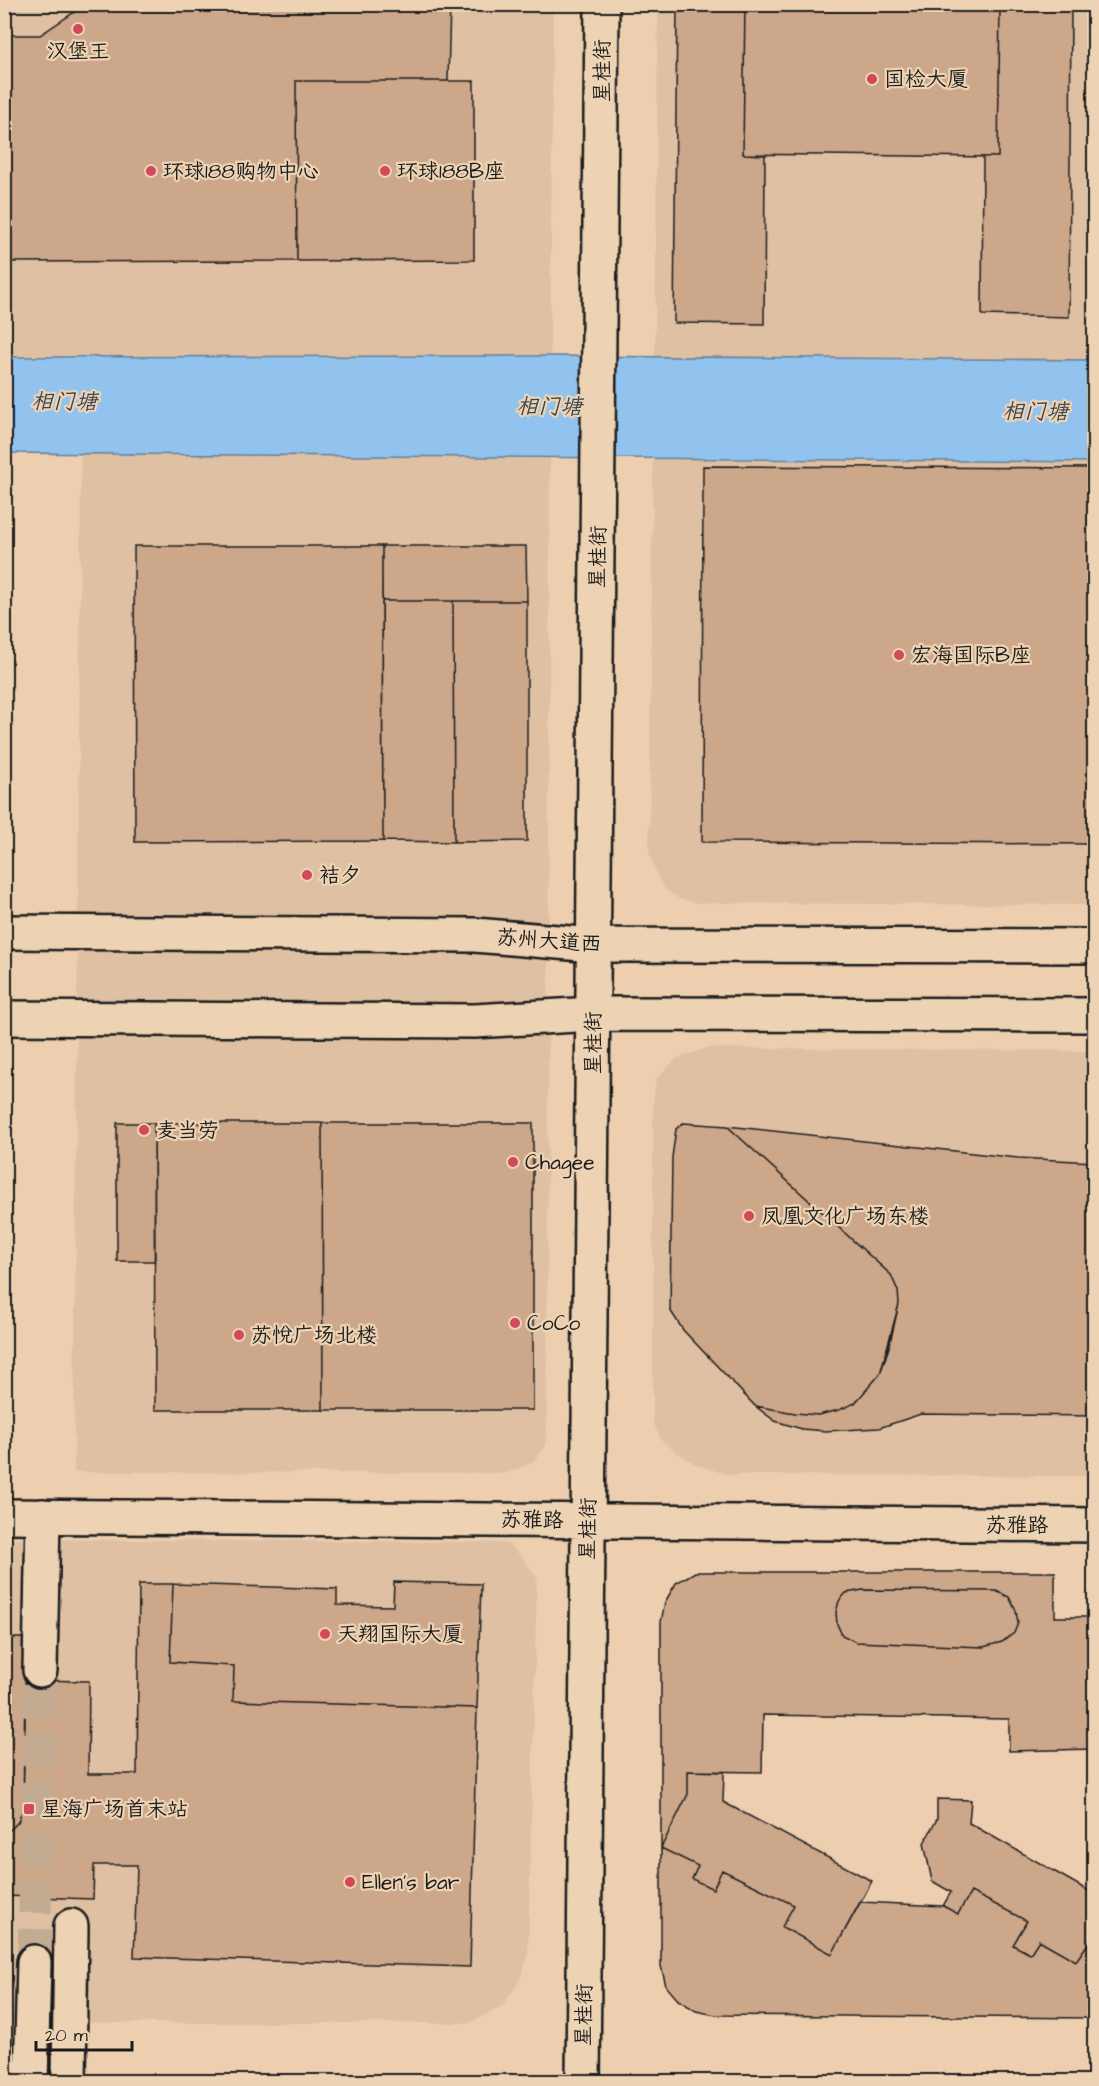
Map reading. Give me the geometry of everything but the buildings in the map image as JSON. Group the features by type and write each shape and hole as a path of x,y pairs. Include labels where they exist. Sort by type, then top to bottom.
{"street":[{"name":"星桂街","path":"583,2082 602,4"},
{"name":"苏州大道西","path":"4,932 476,936 594,945 1095,946"},
{"path":"4,1018 475,1021 593,1014 1095,1015"},
{"name":"苏雅路","path":"4,1516 1095,1525"},
{"path":"40,1670 43,1516"},
{"path":"69,2082 70,1926"},
{"path":"31,2082 34,1962"}],"shaded area":[{"path":"4,5 553,5 550,356 5,357"},
{"name":"国检大厦","path":"658,5 1094,5 1094,360 655,357"},
{"path":"81,453 550,458 547,1434 544,1449 534,1461 520,1468 507,1473 74,1472"},
{"name":"宏海国际B座","path":"653,459 1094,462 1094,905 698,903 679,899 664,888 657,876 649,852"},
{"path":"707,1048 1094,1051 1094,1476 729,1475 697,1465 662,1441 653,1423 653,1103 656,1079 677,1058"},
{"path":"5,1539 509,1544 524,1559 537,1578 528,1957 519,1982 502,2006 469,2023 5,2023"}],"water":[{"name":"相门塘","path":"550,356 1094,360 1094,462 5,453 5,357"}],"tunnel":[{"path":"34,1962 40,1670"}],"place":[{"name":"汉堡王","path":"78,29"},
{"name":"国检大厦","path":"872,79"},
{"name":"环球188购物中心","path":"151,171"},
{"name":"环球188B座","path":"385,171"},
{"name":"宏海国际B座","path":"899,655"},
{"name":"袺夕","path":"307,875"},
{"name":"麦当劳","path":"144,1130"},
{"name":"Chagee","path":"513,1162"},
{"name":"凤凰文化广场东楼","path":"749,1216"},
{"name":"CoCo","path":"515,1323"},
{"name":"苏悦广场北楼","path":"239,1335"},
{"name":"天翔国际大厦","path":"325,1634"},
{"name":"星海广场首末站","path":"29,1809"},
{"name":"Ellen's bar","path":"350,1882"}]}
